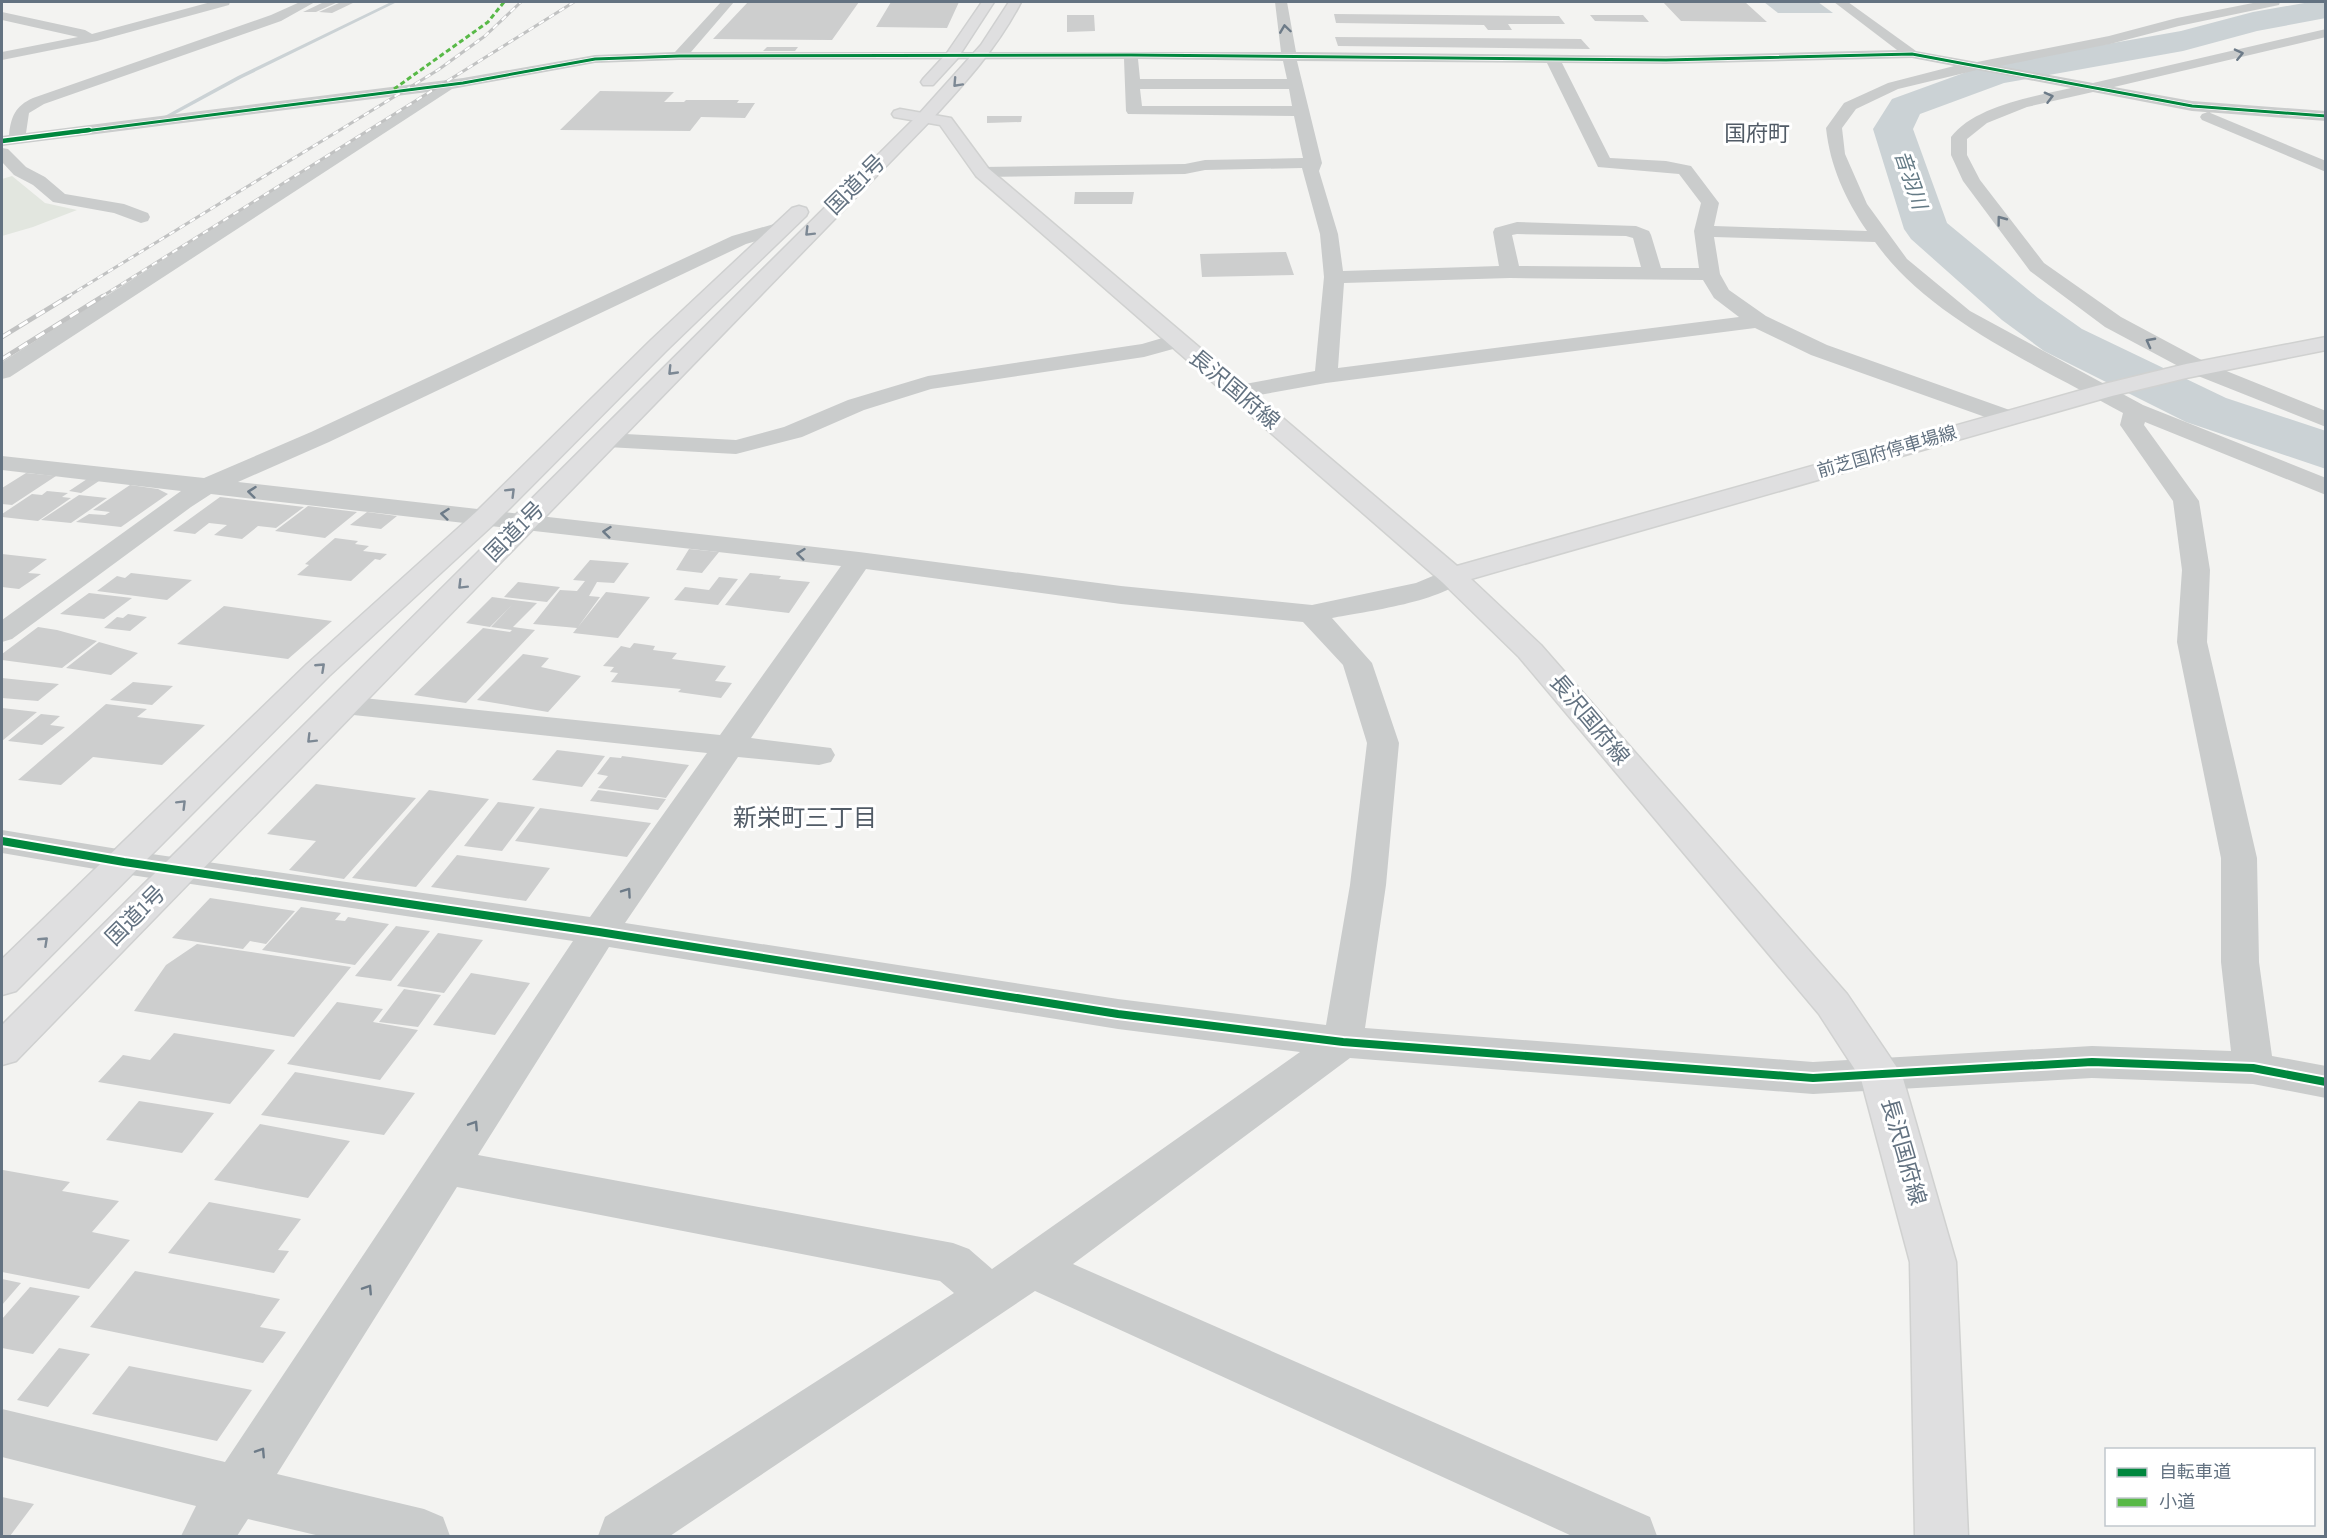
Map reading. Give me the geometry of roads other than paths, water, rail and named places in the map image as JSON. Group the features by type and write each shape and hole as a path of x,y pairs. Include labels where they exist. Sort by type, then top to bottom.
{"main road":[{"name":"国道1号","path":"2,1050 607,440 717,325 912,116 988,2"},
{"name":"国道1号","path":"2,981 318,670 486,518 659,345 782,228 982,56 1003,26 1015,2"},
{"name":"長沢国府線","path":"912,116 945,121 982,172 1452,576 1530,651 1833,1004 1881,1075 1933,1262 1942,1536"},
{"name":"前芝国府停車場線","path":"1452,576 2010,417 2194,370 2325,343"}],"street":[{"path":"2,57 97,37 224,2"},
{"path":"309,2 276,18 24,107 18,115 9,139 450,85 506,77 595,59 679,56 1131,55 1666,60 1912,54 1989,66 2192,106 2325,116"},
{"path":"679,56 728,2"},
{"path":"1281,2 1289,56 1313,163 1310,171 1329,234 1334,277 1326,376"},
{"path":"1840,2 1912,54"},
{"path":"2274,2 2177,22 2075,48 1893,86 1850,106 1834,128 1838,154 1858,205 1900,263 1963,315 2135,410 2325,487"},
{"path":"2,16 97,37"},
{"path":"2325,33 2090,86 2022,104 1981,120 1959,137 1959,155 1972,181 2037,267 2113,322 2194,370 2325,420"},
{"path":"1131,55 1134,111 1301,111"},
{"path":"1552,58 1604,164 1666,166 1685,170 1710,203 1703,231 1710,274 1721,294 1758,321 1819,350 2010,417"},
{"path":"1132,84 1296,84"},
{"path":"2,372 450,85"},
{"path":"2192,106 2202,114 2325,167"},
{"path":"2,153 20,171 39,181 59,198 118,208 141,218"},
{"path":"982,172 1185,169 1205,165 1313,163"},
{"path":"2,633 182,501 205,487 320,437 739,240 782,228"},
{"path":"1510,272 1502,232 1517,228 1606,229 1629,230 1642,235 1653,274"},
{"path":"1703,231 1882,237"},
{"path":"1334,277 1510,272 1710,274"},
{"path":"1237,392 1326,376 1758,321"},
{"path":"607,440 736,447 793,432 856,405 928,383 1144,350 1176,341"},
{"path":"2135,410 2132,425 2186,501 2196,570 2192,642 2239,858 2240,962 2253,1068"},
{"path":"2,463 859,560 1121,596 1312,614 1425,591 1452,576"},
{"path":"207,1536 599,932 859,560"},
{"path":"624,1536 1032,1268 1343,1042 1368,885 1383,743 1357,663 1312,614"},
{"path":"344,705 819,755"},
{"path":"2,841 124,862 599,932 1118,1014 1343,1042 1813,1078 2092,1062 2253,1068 2325,1082"},
{"path":"447,1167 953,1263 989,1296"},
{"path":"1032,1268 1631,1536"},
{"path":"2,1433 424,1536"}],"waterway":[{"path":"166,117 240,77 394,2"},
{"name":"音羽川","path":"2326,8 2253,22 2183,41 1996,74 1905,107 1893,129 1927,229 2020,309 2063,340 2206,410 2326,451"}],"railway":[{"path":"67,297 438,70 485,36 521,2"},
{"path":"101,297 574,2"},
{"path":"2,337 69,296"},
{"path":"2,359 103,296"}],"district":[{"name":"国府町","path":"1757,134"},
{"name":"新栄町三丁目","path":"805,818"}]}
